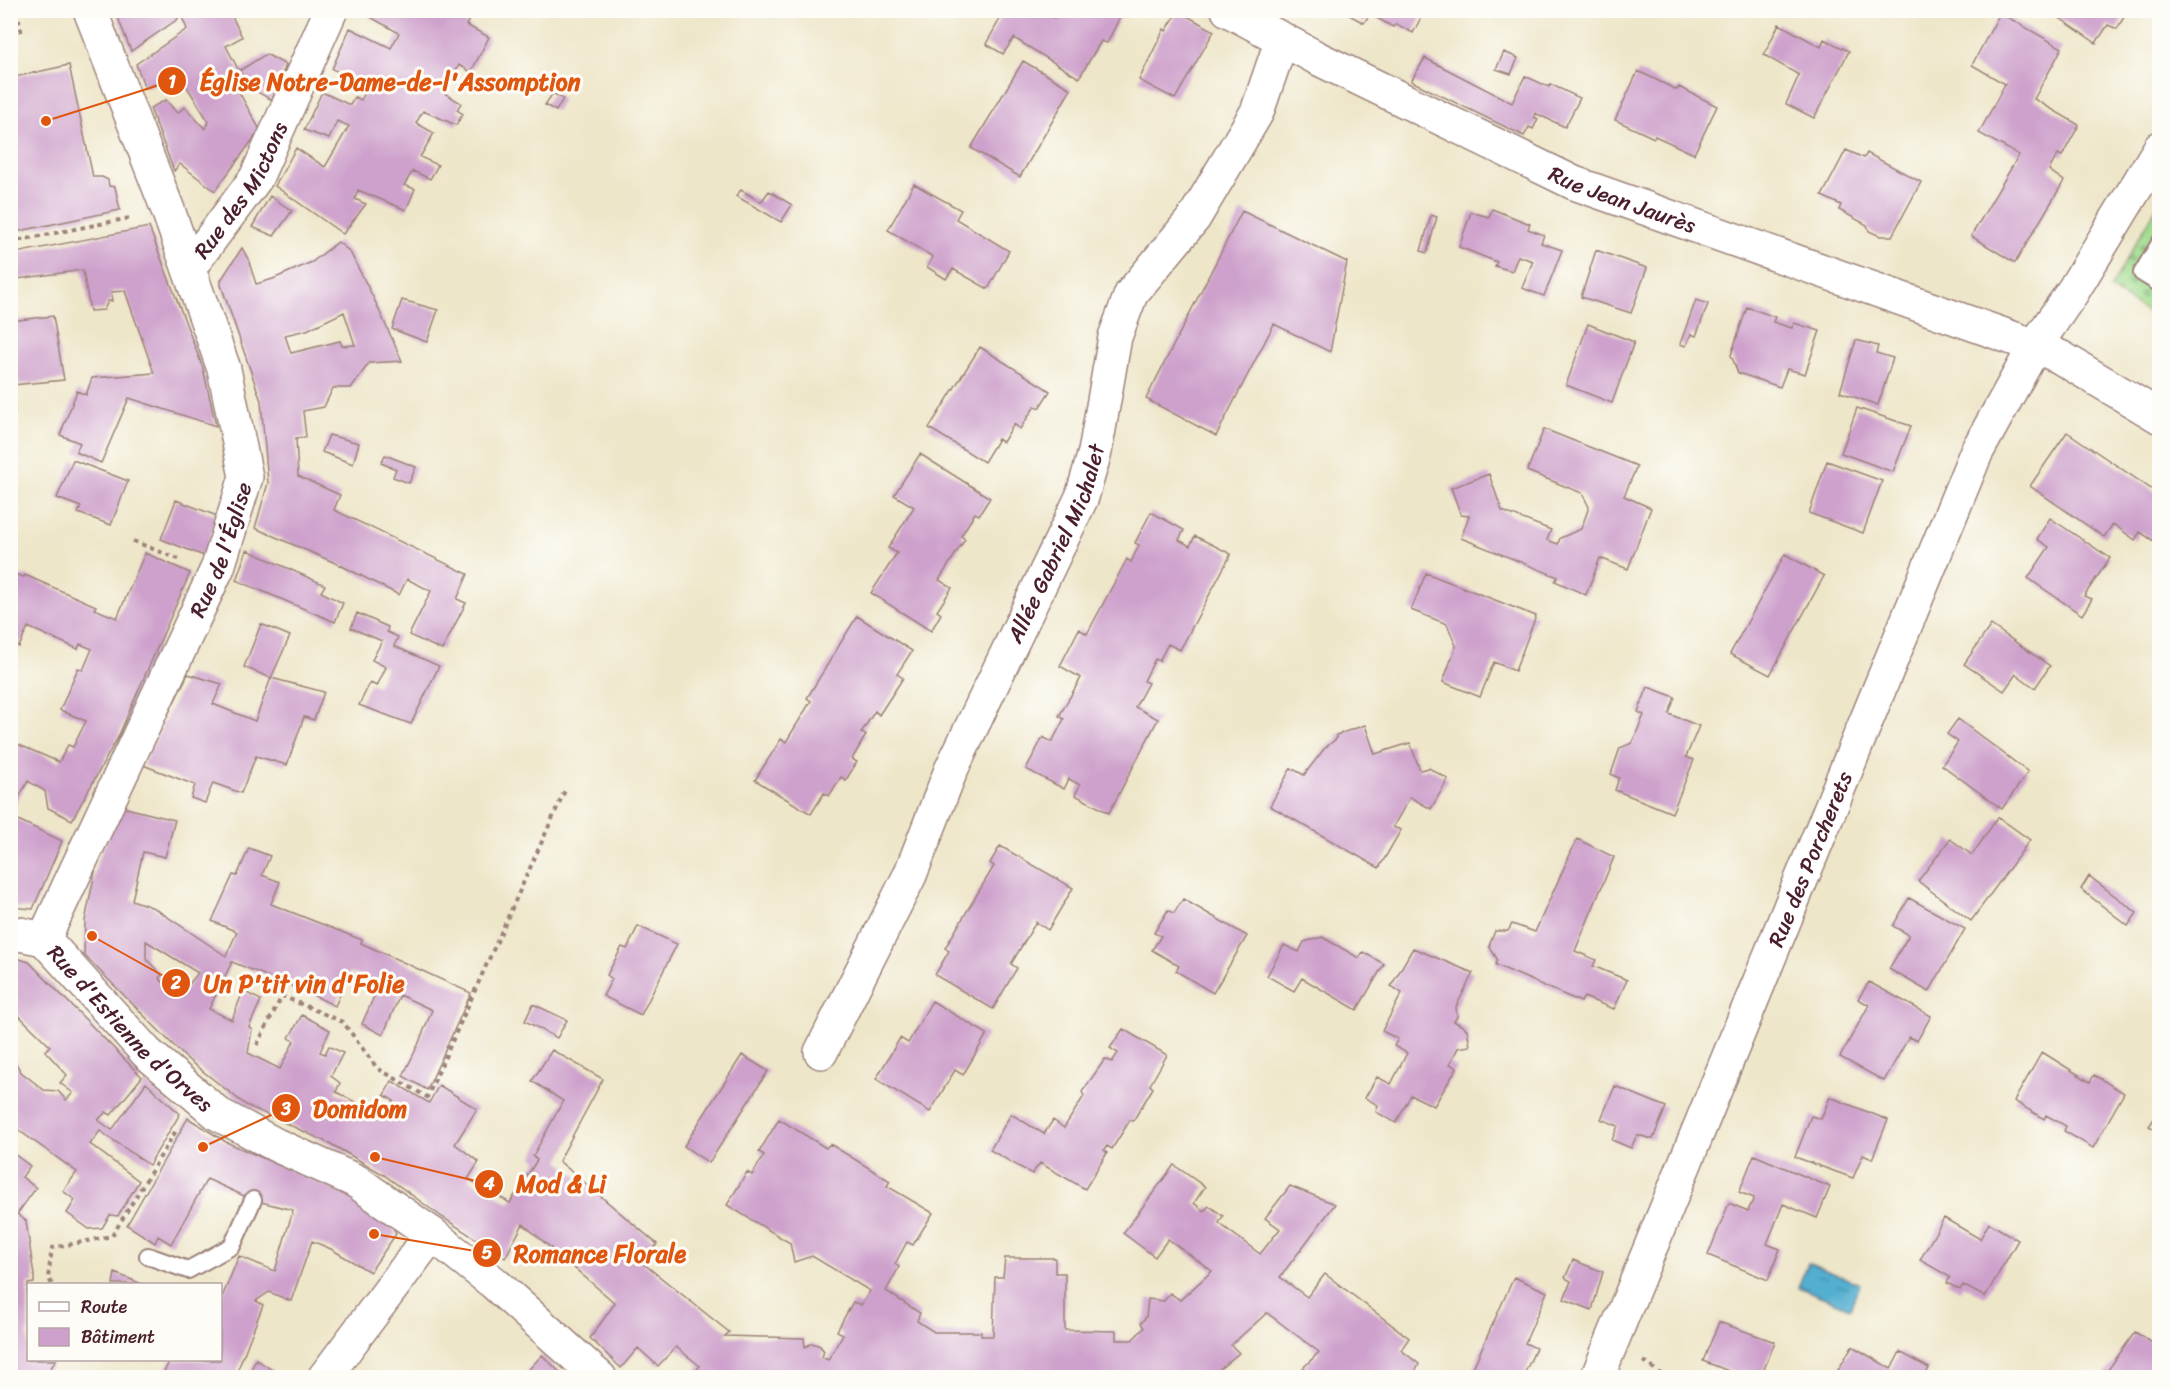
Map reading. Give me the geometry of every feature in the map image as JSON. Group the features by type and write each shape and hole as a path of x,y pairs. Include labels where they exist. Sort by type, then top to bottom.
{"street":[{"name":"Rue de l'Église","path":"44,939 215,573 246,477 224,369 168,210 90,10"},
{"name":"Rue des Mictons","path":"189,268 256,178 331,10"},
{"name":"Rue Jean Jaurès","path":"1228,10 1317,58 1574,183 2035,346 2060,357 2160,417"},
{"name":"Allée Gabriel Michalet","path":"821,1052 910,875 951,770 1082,497 1095,452 1115,337 1131,294 1194,218 1257,112 1282,39"},
{"name":"Rue des Porcherets","path":"1598,1377 1976,453 2035,346 2073,291 2159,152"},
{"name":"Rue d'Estienne d'Orves","path":"10,932 44,939 147,1053 221,1116 272,1153 356,1181 432,1234 502,1290 600,1377"},
{"path":"324,1377 432,1234"}],"lane":[{"path":"2160,243 2142,273 2160,284"},
{"path":"148,1256 188,1270 232,1246 253,1200"}],"path":[{"path":"17,10 22,35"},
{"path":"10,242 168,210"},
{"path":"133,541 215,573"},
{"path":"257,1045 282,996 343,1022 377,1068 427,1097 566,788"},
{"path":"51,1283 48,1278 52,1248 112,1236 196,1097"}],"green space":[{"path":"2159,203 2159,319 2110,289"}],"water":[{"path":"1808,1263 1860,1284 1850,1308 1798,1287"}],"building":[{"path":"115,10 175,10 178,19 131,51"},
{"path":"179,10 229,10 242,37 226,46 239,71 230,76 260,130 215,191 180,164 174,171 150,108 166,100 177,113 185,107 205,129 209,122 179,74 145,88 136,64 187,29"},
{"path":"358,10 475,10 466,25 489,37 471,72 459,65 444,93 461,103 457,110 463,114 456,125 423,111 416,123 434,133 420,157 438,165 430,179 413,171 404,185 415,189 406,210 358,190 355,199 366,204 343,234 275,186 296,148 325,167 349,126 337,121 329,139 304,130 322,92 350,105 355,97 361,100 369,86 332,69 350,28 391,48 399,33"},
{"path":"1005,10 1040,10 1054,18 1058,10 1129,10 1126,17 1121,15 1107,43 1101,41 1079,78 1014,38 1003,54 986,44"},
{"path":"1340,10 1425,10 1413,33 1396,24 1393,27 1370,14 1364,23"},
{"path":"2056,10 2128,10 2117,29 2108,25 2096,43 2054,14"},
{"path":"1178,11 1214,31 1175,99 1139,80 1164,29 1166,31"},
{"path":"2000,13 2062,48 2034,99 2079,125 2062,156 2058,154 2049,170 2064,181 2015,263 1971,236 2019,155 1979,133 2005,84 1972,65"},
{"path":"1779,24 1821,47 1824,39 1849,51 1814,118 1786,104 1799,75 1764,55"},
{"path":"1504,52 1518,58 1511,74 1496,69"},
{"path":"266,54 286,65 272,100 259,93 239,71"},
{"path":"1425,58 1512,103 1525,76 1549,87 1550,84 1580,98 1565,127 1535,113 1534,117 1538,119 1533,129 1529,127 1524,136 1411,81"},
{"path":"1023,61 1071,89 1020,177 971,148"},
{"path":"69,65 93,177 102,177 108,180 109,186 115,187 120,210 10,233 10,78"},
{"path":"1638,71 1677,90 1679,87 1717,106 1694,154 1615,120"},
{"path":"553,93 563,99 556,111 545,105"},
{"path":"1846,150 1864,158 1867,153 1921,182 1892,236 1880,236 1869,231 1867,225 1839,210 1841,205 1822,196"},
{"path":"914,184 961,210 956,219 1009,251 988,289 953,269 946,279 927,267 933,257 888,230"},
{"path":"741,190 761,202 769,191 792,205 781,222 736,196"},
{"path":"270,196 292,211 274,236 252,227"},
{"path":"1492,209 1530,224 1528,229 1544,235 1541,243 1562,250 1544,296 1522,288 1533,261 1518,256 1512,271 1495,266 1497,262 1459,247 1471,212 1489,217"},
{"path":"1242,211 1347,262 1330,352 1274,324 1216,436 1146,399"},
{"path":"1431,215 1437,217 1427,253 1421,251"},
{"path":"149,227 203,368 216,426 129,398 101,463 76,452 80,443 60,435 77,391 86,395 92,378 154,373 125,291 111,292 112,301 108,301 104,310 90,311 83,270 10,280 10,254"},
{"path":"338,242 350,252 402,361 369,363 351,388 333,388 324,407 303,411 306,437 296,438 298,476 340,495 334,510 468,574 457,599 466,603 442,650 409,635 431,591 407,579 399,595 340,565 255,528 268,483 261,401 221,280 242,248 256,284 312,262","holes":["344,312 355,345 342,346 340,341 291,353 285,335 307,330"]},
{"path":"1596,250 1647,268 1631,313 1581,297"},
{"path":"402,300 438,310 427,342 392,329"},
{"path":"1696,300 1708,304 1696,336 1691,334 1686,346 1680,344"},
{"path":"1747,307 1775,317 1773,322 1792,328 1794,323 1820,331 1805,374 1787,369 1780,387 1738,373 1731,355"},
{"path":"53,316 64,380 12,385 15,411 10,411 10,382 12,382 10,321"},
{"path":"1588,324 1634,342 1612,403 1566,385"},
{"path":"1856,340 1878,346 1876,353 1893,358 1878,405 1840,392"},
{"path":"980,347 1050,391 1039,408 1035,406 1020,429 1014,424 1003,442 998,439 984,462 929,428"},
{"path":"1857,408 1911,426 1893,472 1841,453"},
{"path":"1544,429 1637,466 1624,496 1651,508 1628,569 1600,558 1586,595 1555,581 1558,577 1461,538 1469,516 1461,515 1451,488 1489,474 1502,511 1551,530 1547,540 1558,544 1560,538 1581,529 1589,507 1582,493 1527,471"},
{"path":"2067,432 2160,495 2160,545 2140,532 2135,540 2113,524 2104,537 2030,486"},
{"path":"329,435 359,443 353,464 322,452"},
{"path":"920,454 990,498 979,515 975,513 961,536 965,539 939,580 952,588 937,611 941,614 931,631 871,593 897,553 888,548 914,507 894,495"},
{"path":"385,455 416,467 409,483 393,477 396,469 381,463"},
{"path":"73,460 128,481 111,525 78,513 81,507 57,498"},
{"path":"1827,461 1882,481 1863,533 1809,513"},
{"path":"176,500 217,516 204,556 161,539"},
{"path":"1151,512 1184,530 1179,540 1190,546 1195,536 1231,554 1180,650 1168,644 1159,661 1155,659 1144,681 1148,683 1135,707 1158,719 1109,813 1075,795 1080,785 1069,779 1064,789 1026,769 1043,737 1052,742 1064,719 1059,716 1081,678 1060,666 1079,629 1087,634 1127,559 1131,562 1139,545 1135,543"},
{"path":"2050,518 2110,558 2084,596 2092,599 2082,615 2028,578 2049,547 2037,539"},
{"path":"247,550 325,585 321,592 343,603 335,622 236,580"},
{"path":"145,553 190,573 118,737 72,820 48,808 45,791 28,781 10,814 10,741 59,762 68,745 73,747 86,721 60,710 78,668 83,670 92,649 80,644 78,649 28,627 19,647 10,643 10,573 24,577 25,575 96,606 94,609 117,618"},
{"path":"1785,554 1824,576 1770,675 1730,654"},
{"path":"1426,573 1536,616 1515,671 1494,662 1480,697 1443,682 1456,646 1447,624 1411,610"},
{"path":"357,613 388,627 387,632 398,637 394,646 439,666 411,724 359,705 370,683 377,686 386,667 372,660 382,641 351,628"},
{"path":"857,616 912,651 897,674 903,678 879,715 875,711 861,733 866,735 852,759 857,762 846,780 841,777 829,796 824,793 811,814 755,780 781,739 786,742 811,701 807,698"},
{"path":"261,624 290,636 271,678 244,667"},
{"path":"1991,625 2050,666 2035,688 2016,674 2004,691 1964,664"},
{"path":"188,674 222,684 213,704 255,721 271,678 324,692 314,720 304,717 287,765 256,756 241,793 213,783 205,803 191,798 195,785 143,765"},
{"path":"1648,687 1675,697 1669,714 1699,726 1686,757 1694,760 1672,813 1615,790 1619,778 1611,774 1620,748 1632,743 1644,715 1638,712"},
{"path":"1958,719 2028,772 2002,809 1942,765 1958,742 1947,734"},
{"path":"1365,725 1375,754 1410,743 1420,770 1429,768 1448,779 1431,809 1410,797 1393,827 1401,830 1379,868 1270,806 1291,768 1304,775 1324,749 1337,738 1336,735"},
{"path":"122,807 175,820 165,857 143,852 132,900 154,908 226,956 237,932 212,921 233,875 237,876 249,848 270,856 262,875 280,882 271,904 362,940 361,943 471,993 427,1090 403,1076 432,1010 400,995 383,1035 362,1024 379,985 350,972 335,1006 232,962 209,1009 232,1020 243,991 261,1000 249,1027 252,1029 248,1053 280,1069 294,1041 289,1038 302,1015 330,1030 320,1052 325,1054 329,1046 343,1053 331,1076 340,1083 336,1092 365,1107 368,1102 387,1113 394,1101 384,1095 392,1081 429,1103 439,1085 477,1109 455,1144 479,1162 468,1179 510,1203 537,1160 533,1156 563,1101 532,1081 552,1050 603,1079 559,1161 657,1244 644,1264 729,1332 725,1336 804,1338 805,1347 812,1343 820,1346 824,1351 822,1357 828,1360 843,1334 837,1331 853,1302 861,1305 870,1291 812,1256 794,1262 790,1243 727,1205 747,1172 752,1175 764,1155 759,1152 779,1119 826,1148 830,1144 890,1181 887,1186 933,1213 913,1245 907,1242 895,1264 899,1267 886,1291 920,1313 917,1321 934,1332 981,1332 981,1336 993,1336 995,1277 1003,1277 1005,1258 1055,1258 1055,1273 1065,1273 1065,1330 1116,1331 1116,1340 1132,1340 1144,1328 1141,1323 1146,1317 1148,1299 1164,1301 1170,1293 1180,1300 1212,1271 1168,1239 1155,1257 1123,1233 1174,1165 1205,1187 1194,1203 1204,1211 1209,1206 1223,1216 1219,1223 1260,1254 1280,1229 1265,1218 1290,1186 1335,1204 1280,1277 1307,1297 1325,1274 1409,1338 1401,1350 1419,1364 1413,1377 1294,1377 1319,1352 1267,1313 1231,1345 1239,1353 1210,1377 690,1377 700,1366 676,1347 658,1366 638,1348 621,1368 590,1338 615,1303 523,1224 505,1258 442,1217 384,1175 331,1144 246,1105 186,1058 84,955 85,921 97,862","holes":["146,941 198,973 178,998 159,978 162,975 146,959"]},
{"path":"10,816 62,841 33,909 10,907"},
{"path":"1998,817 2030,840 1971,921 1918,881 1950,839 1972,855"},
{"path":"1577,839 1614,857 1575,951 1596,960 1593,966 1627,980 1614,1009 1584,997 1581,1002 1496,965 1497,959 1489,946 1495,931 1508,931 1512,924 1535,932"},
{"path":"1000,846 1073,888 1048,930 1036,922 1011,964 1017,968 993,1009 935,975 949,951 945,948 994,866 990,863"},
{"path":"2089,876 2137,913 2128,926 2081,889"},
{"path":"1909,898 1965,929 1929,992 1889,969 1909,935 1893,926"},
{"path":"1183,899 1247,936 1213,993 1176,971 1179,966 1152,950 1161,936 1154,933 1168,910 1174,913"},
{"path":"638,926 677,944 641,1015 603,996 612,979 607,975 622,947 627,949"},
{"path":"1322,937 1359,958 1363,952 1384,964 1357,1010 1302,978 1294,991 1267,976 1284,945 1299,952 1304,942"},
{"path":"1413,948 1473,973 1456,1007 1457,1017 1454,1021 1467,1029 1470,1046 1458,1048 1450,1064 1457,1068 1434,1106 1411,1095 1396,1123 1376,1112 1378,1105 1365,1098 1377,1077 1391,1084 1407,1053 1394,1046 1398,1039 1382,1031 1402,993 1391,986"},
{"path":"10,956 29,962 142,1077 111,1115 106,1112 98,1120 112,1130 146,1083 180,1114 149,1165 100,1131 90,1144 139,1181 118,1216 110,1215 102,1228 89,1229 67,1213 75,1200 63,1191 77,1172 10,1124 10,1053 21,1072 44,1090 58,1091 66,1100 73,1093 60,1083 67,1075 45,1051 50,1046 10,1007"},
{"path":"1869,982 1931,1016 1917,1041 1909,1037 1884,1081 1840,1057 1869,1005 1858,999"},
{"path":"932,1001 987,1034 963,1075 955,1070 930,1112 876,1079 900,1038 908,1043"},
{"path":"533,1004 567,1020 557,1038 525,1021"},
{"path":"1123,1029 1167,1055 1150,1085 1153,1088 1133,1121 1130,1120 1112,1149 1107,1146 1104,1150 1107,1153 1085,1189 1040,1163 1032,1174 990,1150 1011,1114 1044,1134 1053,1120 1064,1128 1084,1096 1082,1092 1105,1059 1112,1062 1118,1053 1110,1048"},
{"path":"2042,1052 2090,1082 2094,1075 2124,1093 2093,1148 2064,1131 2066,1126 2046,1115 2044,1119 2014,1101"},
{"path":"742,1055 768,1071 709,1163 684,1146"},
{"path":"1615,1086 1666,1107 1653,1139 1637,1135 1631,1148 1612,1140 1618,1126 1601,1119"},
{"path":"1830,1097 1888,1120 1872,1159 1863,1155 1853,1178 1795,1157 1811,1116 1821,1119"},
{"path":"2160,1111 2160,1131 2159,1132 2149,1126"},
{"path":"188,1118 226,1142 349,1196 393,1227 396,1234 370,1272 331,1249 312,1241 291,1301 269,1292 256,1301 263,1305 235,1377 171,1377 163,1374 170,1361 222,1361 222,1297 239,1256 275,1271 293,1210 253,1200 207,1179 171,1244 158,1236 155,1243 127,1225"},
{"path":"10,1151 30,1166 22,1177 36,1188 17,1214 26,1221 34,1275 34,1283 27,1283 27,1361 55,1361 45,1377 10,1377"},
{"path":"1754,1155 1830,1187 1817,1218 1783,1204 1767,1244 1780,1249 1768,1280 1708,1255 1729,1203 1748,1211 1754,1198 1739,1192"},
{"path":"1944,1218 1980,1239 1989,1223 2018,1240 1985,1297 1963,1285 1960,1290 1947,1283 1950,1277 1920,1260"},
{"path":"1573,1260 1603,1272 1592,1310 1564,1299 1571,1281 1565,1278"},
{"path":"115,1273 140,1283 113,1283"},
{"path":"1514,1277 1547,1292 1525,1343 1536,1348 1523,1377 1472,1377 1475,1372 1472,1370"},
{"path":"1719,1322 1775,1342 1761,1377 1744,1377 1703,1361"},
{"path":"2135,1332 2160,1348 2160,1377 2103,1377"},
{"path":"1852,1346 1891,1369 1900,1352 1929,1368 1924,1377 1834,1377"},
{"path":"542,1355 565,1377 522,1377"},
{"path":"256,1359 282,1377 248,1377"}],"place":[{"name":"Église Notre-Dame-de-l'Assomption","path":"46,121"},
{"name":"Un P'tit vin d'Folie","path":"92,936"},
{"name":"Domidom","path":"203,1147"},
{"name":"Mod & Li","path":"375,1157"},
{"name":"Romance Florale","path":"374,1234"}]}
